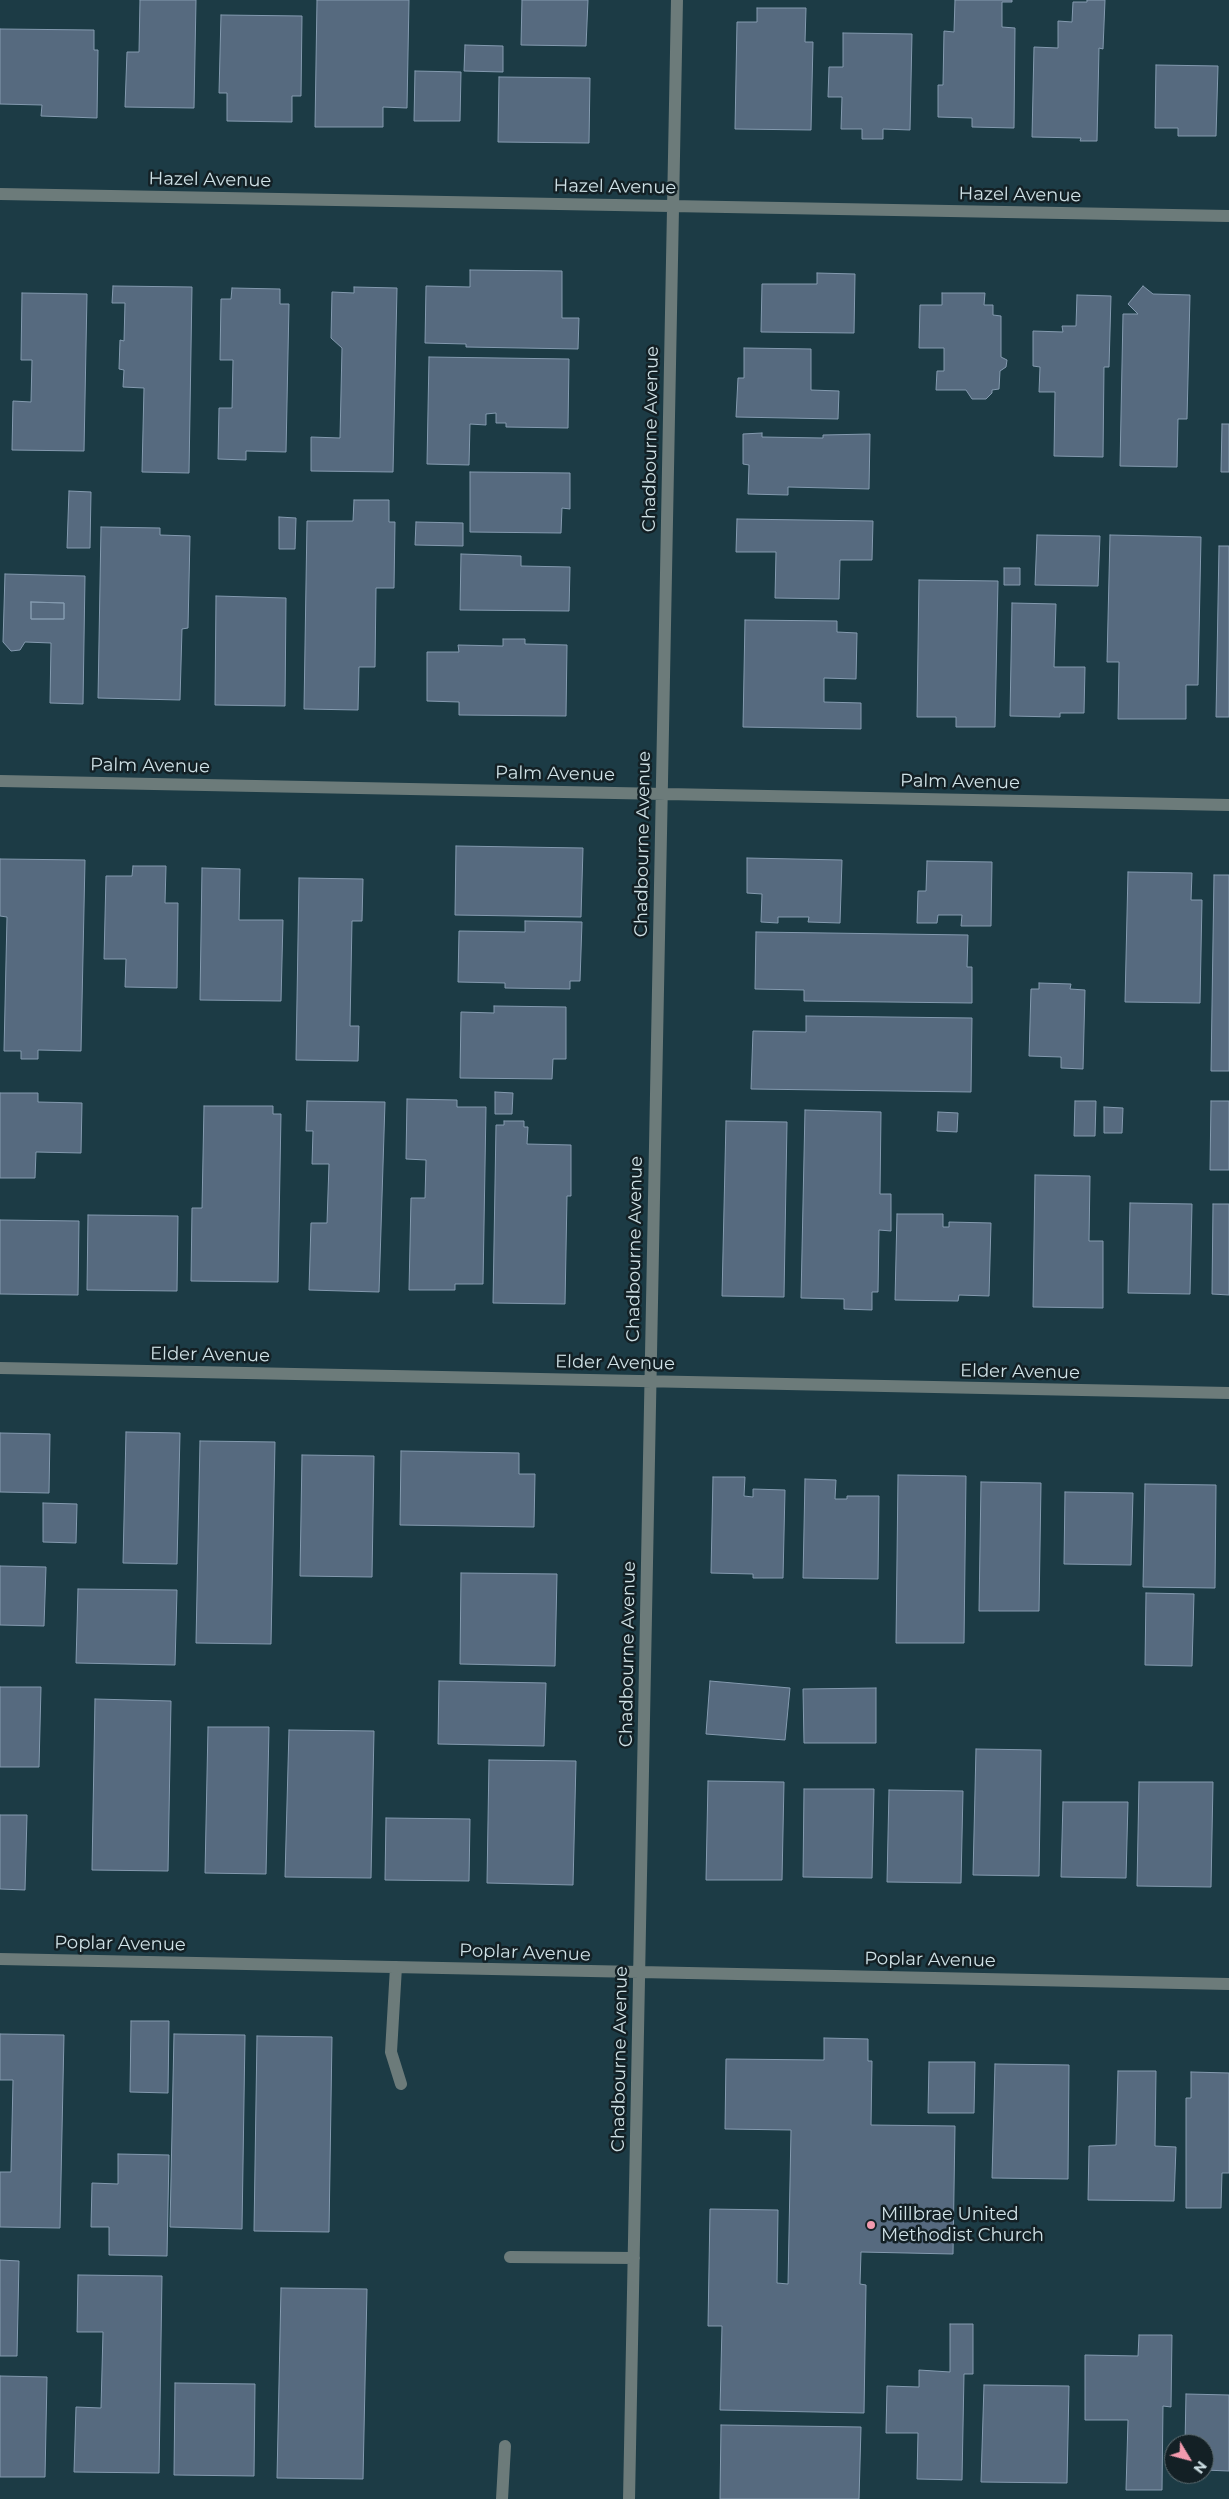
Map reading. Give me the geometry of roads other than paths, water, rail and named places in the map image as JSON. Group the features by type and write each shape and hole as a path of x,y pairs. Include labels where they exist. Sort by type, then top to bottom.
{"street":[{"name":"Chadbourne Avenue","path":"629,2499 677,0"},
{"name":"Hazel Avenue","path":"0,194 1229,216"},
{"name":"Palm Avenue","path":"0,781 1229,805"},
{"name":"Elder Avenue","path":"0,1368 1229,1394"},
{"name":"Poplar Avenue","path":"0,1959 1229,1984"},
{"path":"396,1967 391,2052 401,2084"},
{"path":"510,2257 634,2258"},
{"path":"502,2499 505,2446"}],"place":[{"name":"Millbrae United Methodist Church","path":"871,2225"}]}
